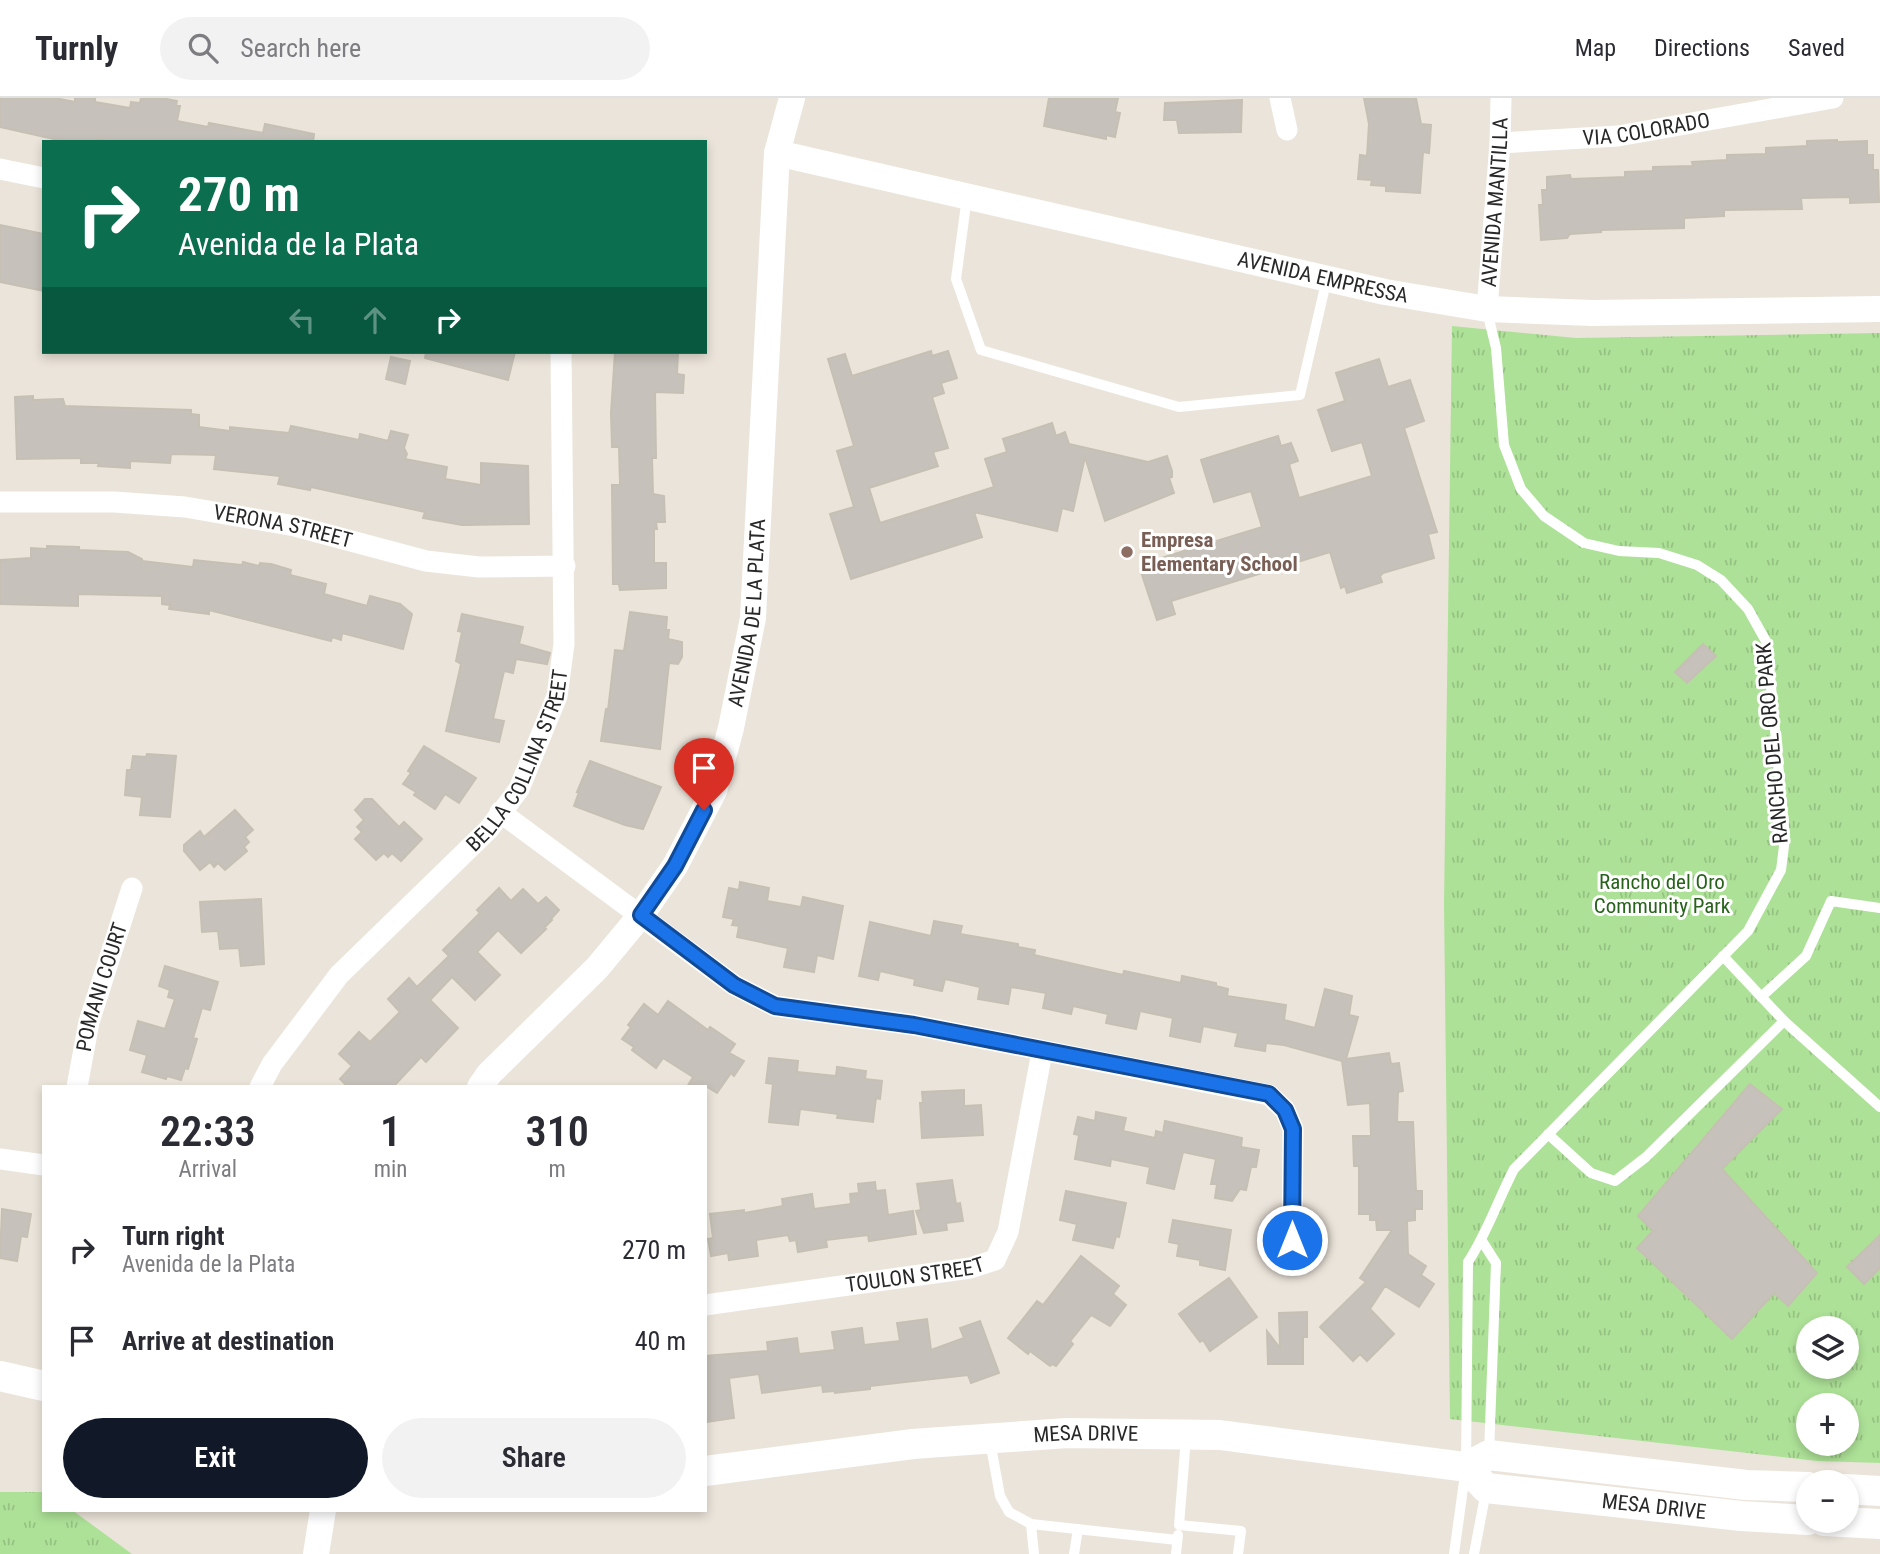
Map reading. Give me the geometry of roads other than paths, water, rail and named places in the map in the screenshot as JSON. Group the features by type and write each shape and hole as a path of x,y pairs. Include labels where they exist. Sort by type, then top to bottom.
{"main road":[{"path":"0,1376 42,1386"},
{"name":"MESA DRIVE","path":"707,1471 913,1444 1067,1433 1220,1435 1482,1470 1741,1516 1796,1519"},
{"name":"MESA DRIVE","path":"1482,1470 1796,1487"},
{"path":"1859,1490 1880,1491"},
{"path":"1859,1523 1880,1524"}],"street":[{"name":"AVENIDA DE LA PLATA","path":"481,1085 489,1074 597,968 641,915 675,866 714,791 731,728 753,618 777,153 792,98"},
{"path":"1280,98 1287,130"},
{"name":"AVENIDA MANTILLA","path":"1487,309 1501,98"},
{"name":"VIA COLORADO","path":"1500,143 1618,136 1833,98"},
{"name":"AVENIDA EMPRESSA","path":"777,153 1385,292 1487,309 1592,313 1880,309"},
{"path":"0,169 42,178"},
{"name":"BELLA COLLINA STREET","path":"261,1085 272,1064 339,975 489,829 519,789 557,696 564,644 561,354"},
{"name":"VERONA STREET","path":"0,502 114,502 185,507 295,526 426,561 479,567 565,566"},
{"path":"500,812 734,985 775,1006 914,1025 1269,1094 1285,1110 1293,1129 1292,1240"},
{"name":"POMANI COURT","path":"77,1085 89,1022 132,888"},
{"name":"TOULON STREET","path":"707,1305 970,1268 995,1260 1008,1233 1042,1052"},
{"path":"0,1159 42,1165"},
{"path":"316,1554 323,1512"}],"lane":[{"path":"967,197 956,279 981,350 1179,407 1300,395 1327,278"},
{"name":"RANCHO DEL ORO PARK","path":"1482,1470 1468,1262 1482,1241 1496,1203 1514,1169 1748,931 1781,870 1785,838 1767,643 1748,609 1721,580 1697,565 1659,553 1619,551 1584,542 1544,516 1536,507 1521,489 1504,446 1496,348 1487,309"},
{"path":"1761,997 1806,956 1831,901 1880,908"},
{"path":"1723,956 1784,1021 1880,1107"},
{"path":"1548,1134 1591,1173 1615,1181 1646,1157 1784,1021"},
{"path":"1474,1554 1496,1263 1482,1241"},
{"path":"1176,1554 1186,1435"},
{"path":"989,1439 1000,1496 1009,1512 1031,1524 1177,1540"},
{"path":"1454,1554 1482,1470"},
{"path":"1031,1524 1034,1554"},
{"path":"1179,1525 1241,1531 1238,1554"},
{"path":"1074,1554 1078,1529"}],"place":[{"name":"Empresa Elementary School","path":"1127,552"}],"park label":[{"name":"Rancho del Oro Community Park","path":"1662,894"}]}
